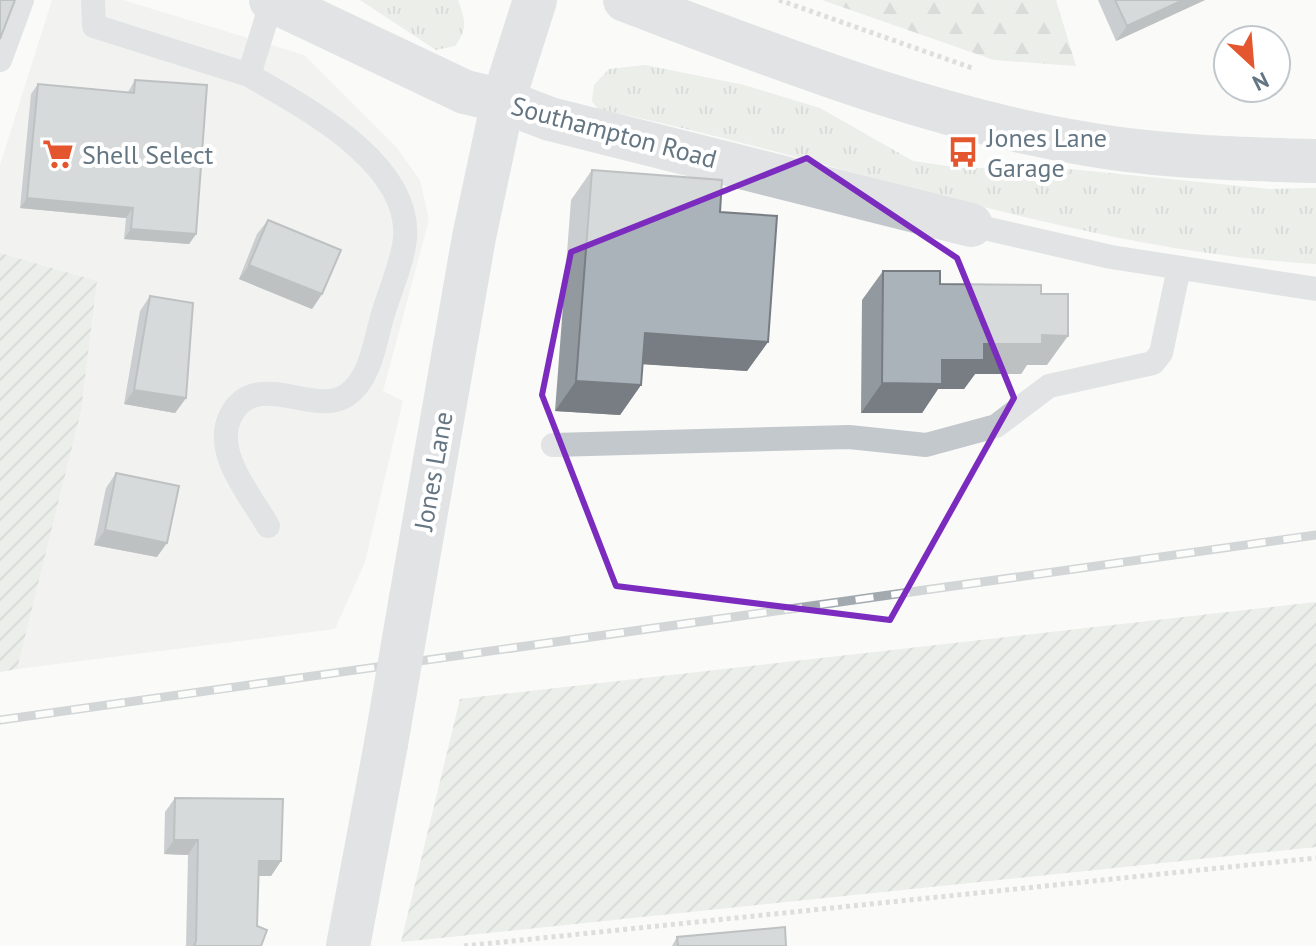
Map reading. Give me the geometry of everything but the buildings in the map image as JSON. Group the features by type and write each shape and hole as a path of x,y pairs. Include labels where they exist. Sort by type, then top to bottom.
{"street":[{"name":"Southampton Road","path":"272,0 465,92 503,101 550,119 971,225"},
{"name":"Jones Lane","path":"348,946 474,237 503,101 535,0"},
{"path":"625,0 752,48 969,118 1087,144 1213,158 1316,161"}],"lane":[{"path":"0,60 22,0"},
{"path":"93,0 94,26 249,75 325,120 364,152 386,180 402,209 405,239 364,376 346,397 320,401 272,392 249,398 231,415 225,437 227,454 268,526"},
{"path":"249,75 272,0"},
{"path":"971,225 1111,257 1316,289"},
{"path":"553,445 849,437 926,445 963,437 996,426 1049,386 1153,363 1161,353 1179,268"}],"path":[{"path":"779,0 983,72"},
{"path":"464,946 1316,858"}],"highlighted area":[{"path":"807,158 957,258 1014,398 890,620 616,586 542,395 571,252"}],"shaded area":[{"path":"52,0 123,0 304,55 397,148 420,180 429,220 383,391 403,401 365,562 335,629 17,669 81,411 97,281 0,253 0,165"}],"green space":[{"path":"360,0 458,0 464,29 455,46 436,50"},
{"path":"822,0 1056,0 1076,66 994,60"},
{"path":"645,65 744,85 820,108 913,161 961,168 1059,168 1269,189 1316,188 1316,264 1225,255 1134,241 1044,222 687,129 598,109 592,101 594,85 609,69"},
{"path":"0,253 97,281 81,411 17,669 0,672"},
{"path":"1316,602 1316,847 401,942 460,699"}],"railway":[{"path":"0,720 1316,535"}],"place":[{"name":"Jones Lane Garage","path":"963,152"},
{"name":"Shell Select","path":"58,154"}]}
